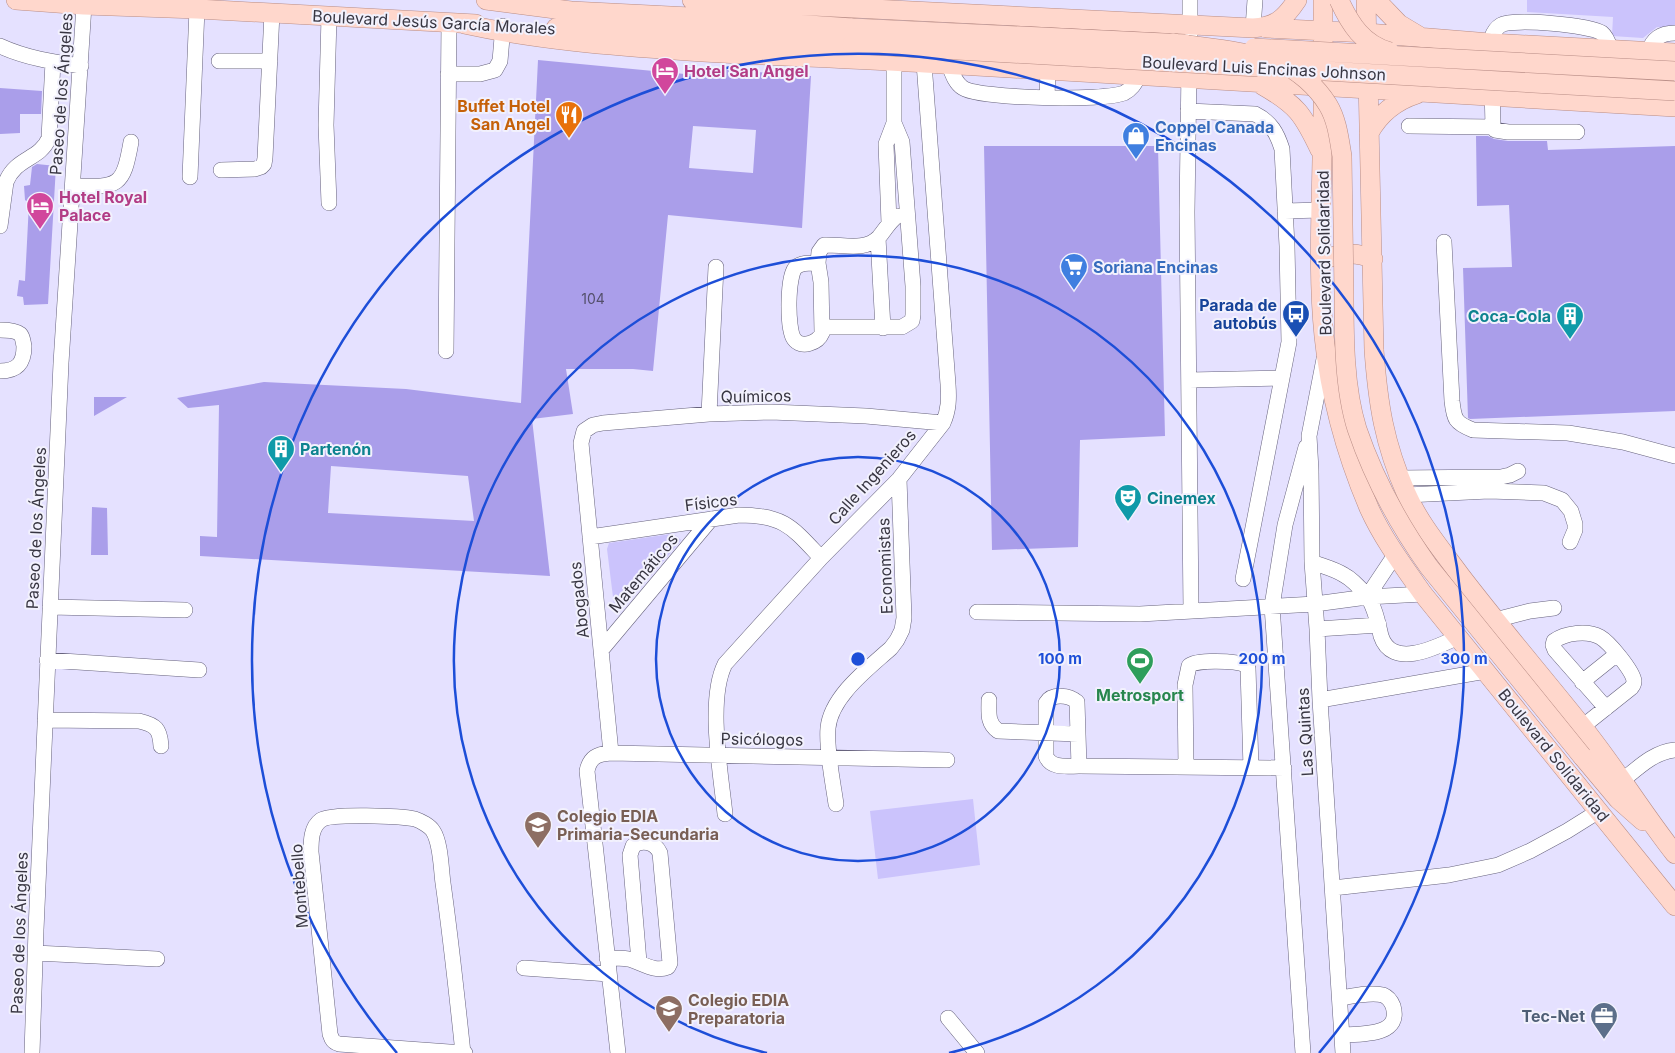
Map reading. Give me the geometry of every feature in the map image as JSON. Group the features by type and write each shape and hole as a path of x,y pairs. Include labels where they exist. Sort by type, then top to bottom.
{"main road":[{"name":"Boulevard Jesús García Morales","path":"16,0 84,6 456,23 502,29 852,36"},
{"path":"692,0 964,7 1191,26 1323,30 1490,44 1675,54"},
{"path":"1260,28 1278,22 1297,0"},
{"name":"Boulevard Solidaridad","path":"1322,0 1323,88 1320,210 1322,312 1326,350 1335,399 1356,476 1370,510 1395,554 1424,594 1668,893 1675,906"},
{"path":"1339,0 1347,18 1363,38 1386,51 1507,82"},
{"path":"1366,0 1374,350 1379,407 1390,451 1403,486 1435,542 1623,780 1670,847"},
{"path":"1376,0 1398,24 1422,38"},
{"name":"Boulevard Jesús García Morales","path":"503,1 710,18 852,36"},
{"path":"502,29 535,38 623,47 1675,107"},
{"name":"Boulevard Luis Encinas Johnson","path":"852,36 1675,92"},
{"name":"Boulevard Luis Encinas Johnson","path":"852,36 1173,43 1675,72"},
{"path":"1173,43 1253,56 1280,63 1297,72 1314,87 1328,105 1337,127 1342,156 1346,358 1357,428 1373,470 1404,531 1429,567 1618,799 1670,847"},
{"path":"1259,83 1295,107 1308,125 1322,156"},
{"path":"1369,132 1376,121 1390,107 1408,97 1421,93"},
{"path":"1321,260 1346,253 1364,255 1373,259"}],"street":[{"path":"1190,0 1188,111 1191,611"},
{"path":"1255,0 1260,28"},
{"name":"Paseo de los Ángeles","path":"32,1053 47,660 61,363 84,6"},
{"path":"190,177 197,10"},
{"path":"221,170 255,170 264,164 267,139 272,14"},
{"path":"328,17 326,125 328,203"},
{"path":"446,351 448,74 456,23"},
{"path":"448,74 480,74 495,70 500,61 502,29"},
{"path":"1648,52 1652,42 1660,35 1675,33"},
{"path":"1490,44 1493,127"},
{"path":"0,46 18,54 81,66"},
{"path":"220,61 270,61"},
{"path":"0,226 6,182 12,170 43,148 49,138 53,62"},
{"path":"890,223 886,144 894,123 894,62"},
{"name":"Calle Ingenieros","path":"725,814 719,756 716,695 720,674 725,664 821,558 899,479 943,423 947,415 949,404 948,384 924,63"},
{"path":"949,65 959,84 968,90 981,93 1110,96 1124,93 1131,88 1139,76"},
{"path":"1047,96 1048,70"},
{"path":"1188,111 1256,114 1264,118 1272,126 1282,149 1289,342 1243,578"},
{"path":"822,328 902,327 912,321 914,315 902,142 894,123"},
{"path":"1409,126 1493,127 1499,131 1577,132"},
{"path":"73,186 102,186 118,181 123,176 127,167 131,142"},
{"path":"818,263 802,264 792,272 789,286 792,336 800,343 811,343 818,340 822,333 821,282 818,252 824,245 857,246 872,243 896,217 907,210"},
{"path":"1285,211 1320,210"},
{"path":"878,238 883,328"},
{"path":"1444,242 1452,401 1454,416 1457,422 1473,430 1568,433 1623,442 1675,456"},
{"path":"709,414 716,268"},
{"path":"0,330 14,331 20,335 24,347 23,358 20,364 10,370 0,371"},
{"name":"Las Quintas","path":"1303,1053 1272,606 1284,525 1310,436 1326,350"},
{"path":"1189,380 1282,378"},
{"name":"Químicos","path":"581,443 584,432 593,425 603,422 709,414 812,413 943,423"},
{"name":"Las Quintas","path":"1310,436 1312,562 1343,1053"},
{"name":"Abogados","path":"581,443 611,754"},
{"path":"1403,486 1492,478 1510,475 1518,471"},
{"name":"Economistas","path":"836,804 828,727 836,705 860,677 891,648 902,630 904,588 899,479"},
{"path":"1403,486 1544,493 1562,500 1571,511 1575,530 1570,542"},
{"name":"Físicos","path":"590,537 739,515 758,515 772,517 785,524 800,536 821,558"},
{"name":"Matemáticos","path":"602,649 711,519"},
{"path":"1368,597 1395,554"},
{"path":"1312,562 1346,575 1368,597 1385,645 1389,650 1399,654 1415,653 1431,649 1458,637"},
{"path":"977,612 1140,614 1315,604 1368,597 1424,594"},
{"path":"50,607 185,610"},
{"path":"1495,620 1530,611 1554,608"},
{"path":"1317,629 1379,626"},
{"path":"1582,727 1606,708 1631,688 1634,682 1617,654 1607,642 1599,637 1584,633 1565,636 1554,641 1555,650 1606,708"},
{"path":"1582,682 1617,654"},
{"path":"47,660 199,670"},
{"path":"1186,767 1186,685 1189,666 1197,662 1234,662 1246,665 1248,668 1251,768"},
{"path":"1320,700 1486,671"},
{"path":"1079,766 1077,702 1069,696 1048,699 1046,703 1046,756 1048,762 1054,765 1079,766 1284,768"},
{"path":"989,700 992,727 998,731 1078,734"},
{"path":"45,720 139,721 157,729 161,736 162,746"},
{"path":"1623,780 1653,757 1663,752 1675,750"},
{"name":"Psicólogos","path":"608,958 587,771 588,765 599,754 947,760"},
{"path":"1333,888 1449,874 1498,865 1530,852 1599,810"},
{"name":"Montebello","path":"334,816 379,816 415,819 427,825 434,832 438,848 464,1053 334,1043 330,1034 311,852 312,837 315,828 321,820 334,816"},
{"path":"618,1053 608,958 628,959 660,969 668,966 670,963 660,853 654,845 643,842 633,846 630,855 639,962"},
{"path":"35,953 157,959"},
{"path":"524,968 609,974"},
{"path":"1340,998 1382,995 1387,997 1394,1010 1394,1021 1390,1027 1380,1031 1342,1034"},
{"path":"948,1018 977,1053"}],"shaded area":[{"path":"1527,0 1675,0 1675,28 1657,27 1643,38 1612,36 1613,17 1527,12"},
{"path":"671,534 681,540 679,543 624,607 618,608 614,605 607,549 609,543"},
{"path":"973,799 980,865 878,879 870,811"}],"building":[{"path":"538,60 685,74 686,67 811,76 802,228 668,215 653,371 633,369 566,369 573,414 532,419 550,576 200,556 200,536 217,537 219,405 188,408 177,398 264,382 406,389 521,403","holes":["693,126 756,130 753,173 689,168","331,466 468,476 474,521 328,513"]},
{"path":"0,88 42,91 41,114 20,114 20,133 0,134"},
{"name":"Coca-Cola","path":"1476,136 1488,136 1508,141 1547,141 1548,150 1675,146 1675,411 1468,418 1463,268 1512,267 1509,205 1477,206"},
{"name":"Soriana Encinas","path":"984,146 1158,146 1165,436 1080,440 1078,547 992,550"},
{"name":"Hotel Royal Palace","path":"37,164 56,166 48,304 24,305 23,297 17,296 19,280 25,281 29,203 25,200 24,186 30,185 32,167"},
{"path":"94,397 127,397 94,416"},
{"path":"92,507 107,508 108,555 91,555"}],"place":[{"name":"Hotel San Angel","path":"665,95"},
{"name":"Buffet Hotel San Angel","path":"569,139"},
{"name":"Coppel Canada Encinas","path":"1136,160"},
{"name":"Hotel Royal Palace","path":"40,230"},
{"name":"Soriana Encinas","path":"1074,291"},
{"name":"Parada de autobús","path":"1296,338"},
{"name":"Coca-Cola","path":"1570,340"},
{"name":"Partenón","path":"281,473"},
{"name":"Cinemex","path":"1128,522"},
{"name":"Metrosport","path":"1140,685"},
{"name":"Colegio EDIA Primaria-Secundaria","path":"538,849"},
{"name":"Colegio EDIA Preparatoria","path":"669,1033"},
{"name":"Tec-Net","path":"1604,1040"}]}
